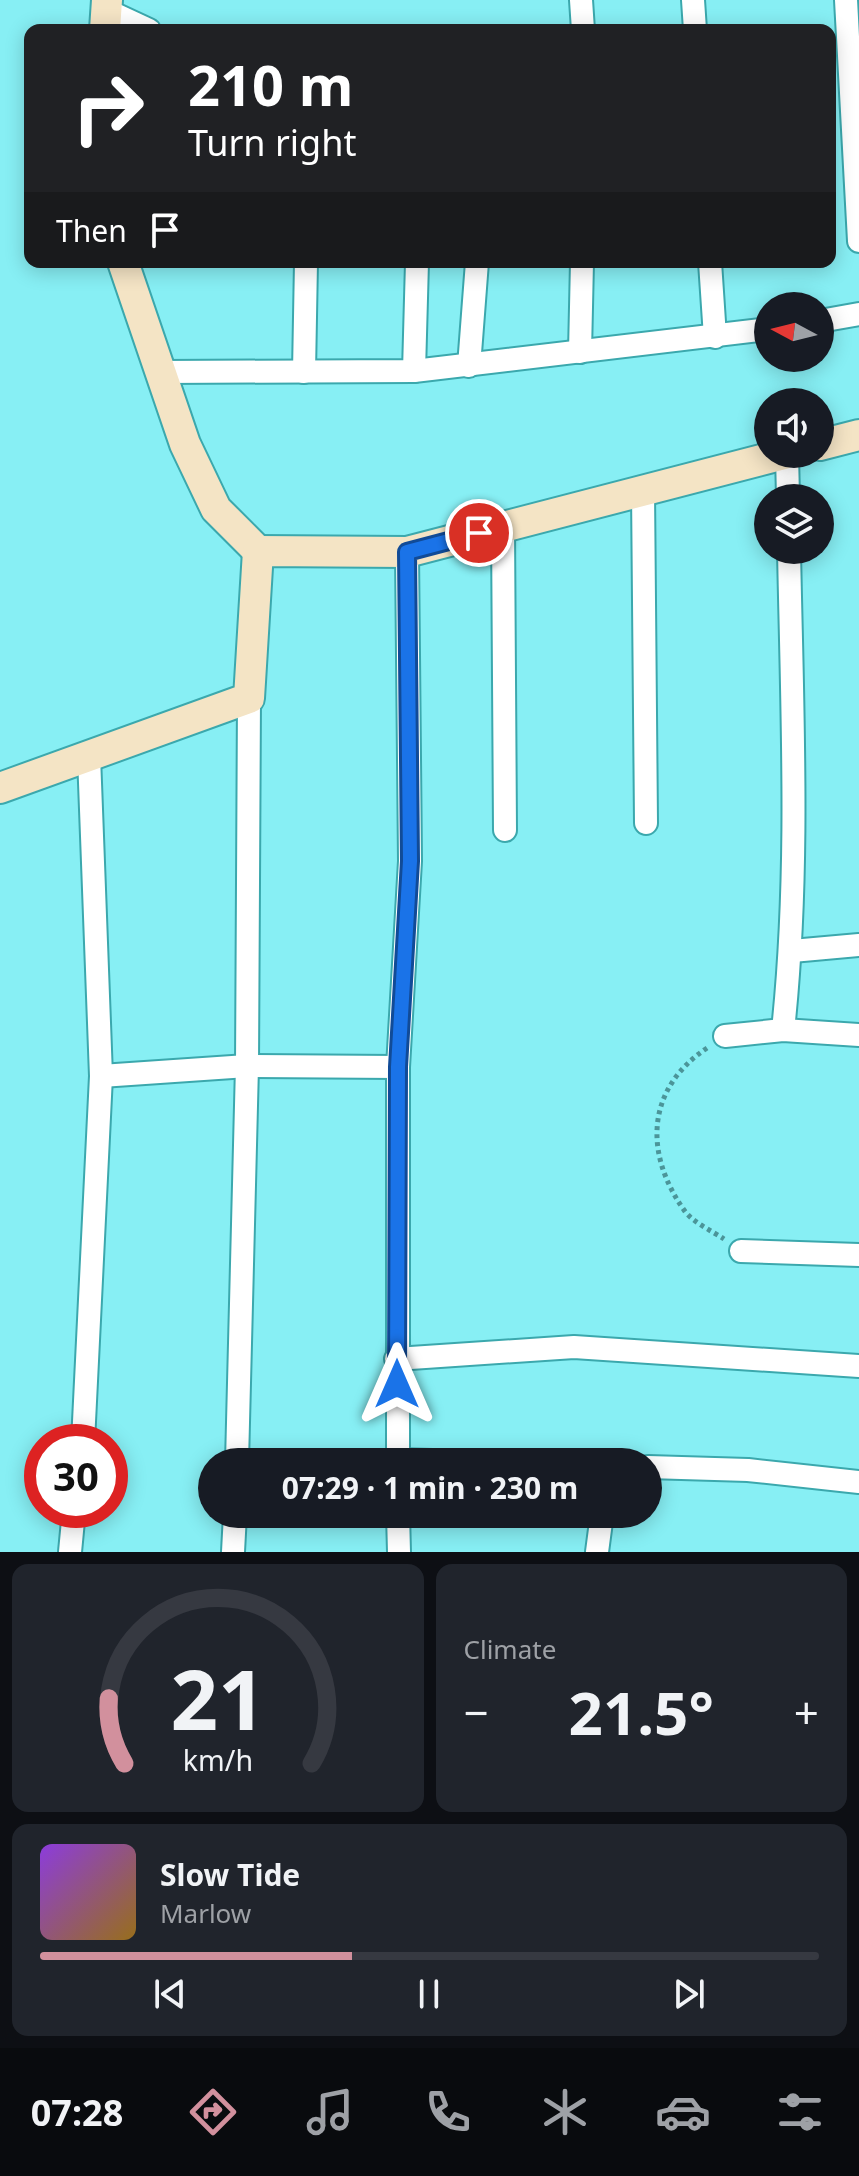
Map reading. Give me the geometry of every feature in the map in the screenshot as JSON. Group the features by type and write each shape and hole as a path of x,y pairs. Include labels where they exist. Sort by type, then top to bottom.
{"street":[{"path":"581,0 583,24"},
{"path":"693,0 695,24"},
{"path":"846,0 859,241"},
{"path":"106,13 134,24"},
{"path":"125,268 185,444 216,509 258,551 407,552 754,462"},
{"path":"304,372 306,268"},
{"path":"414,371 417,268"},
{"path":"469,366 477,268"},
{"path":"580,352 582,268"},
{"path":"710,268 715,337"},
{"path":"834,318 859,314"},
{"path":"161,372 414,371 754,331"},
{"path":"834,441 859,435"},
{"path":"643,490 646,823"},
{"path":"503,527 505,830"},
{"path":"237,1448 247,1066 249,698 258,551"},
{"path":"398,1448 398,1067 410,861 407,552"},
{"path":"783,1030 792,951 789,564"},
{"path":"0,788 249,698"},
{"path":"84,1424 101,1076 89,756"},
{"path":"792,951 859,945"},
{"path":"725,1036 783,1030 859,1035"},
{"path":"101,1076 247,1066 398,1067"},
{"path":"741,1251 859,1255"},
{"path":"396,1359 574,1347 859,1366"},
{"path":"662,1467 748,1470 859,1482"},
{"path":"70,1552 72,1528"},
{"path":"233,1552 234,1528"},
{"path":"398,1528 399,1552"},
{"path":"597,1552 600,1528"}],"path":[{"path":"725,1036 685,1062 669,1085 660,1107 655,1141 663,1169 685,1212 741,1251"}],"route":[{"path":"397,1384 398,1067 410,861 407,552 479,533"}]}
